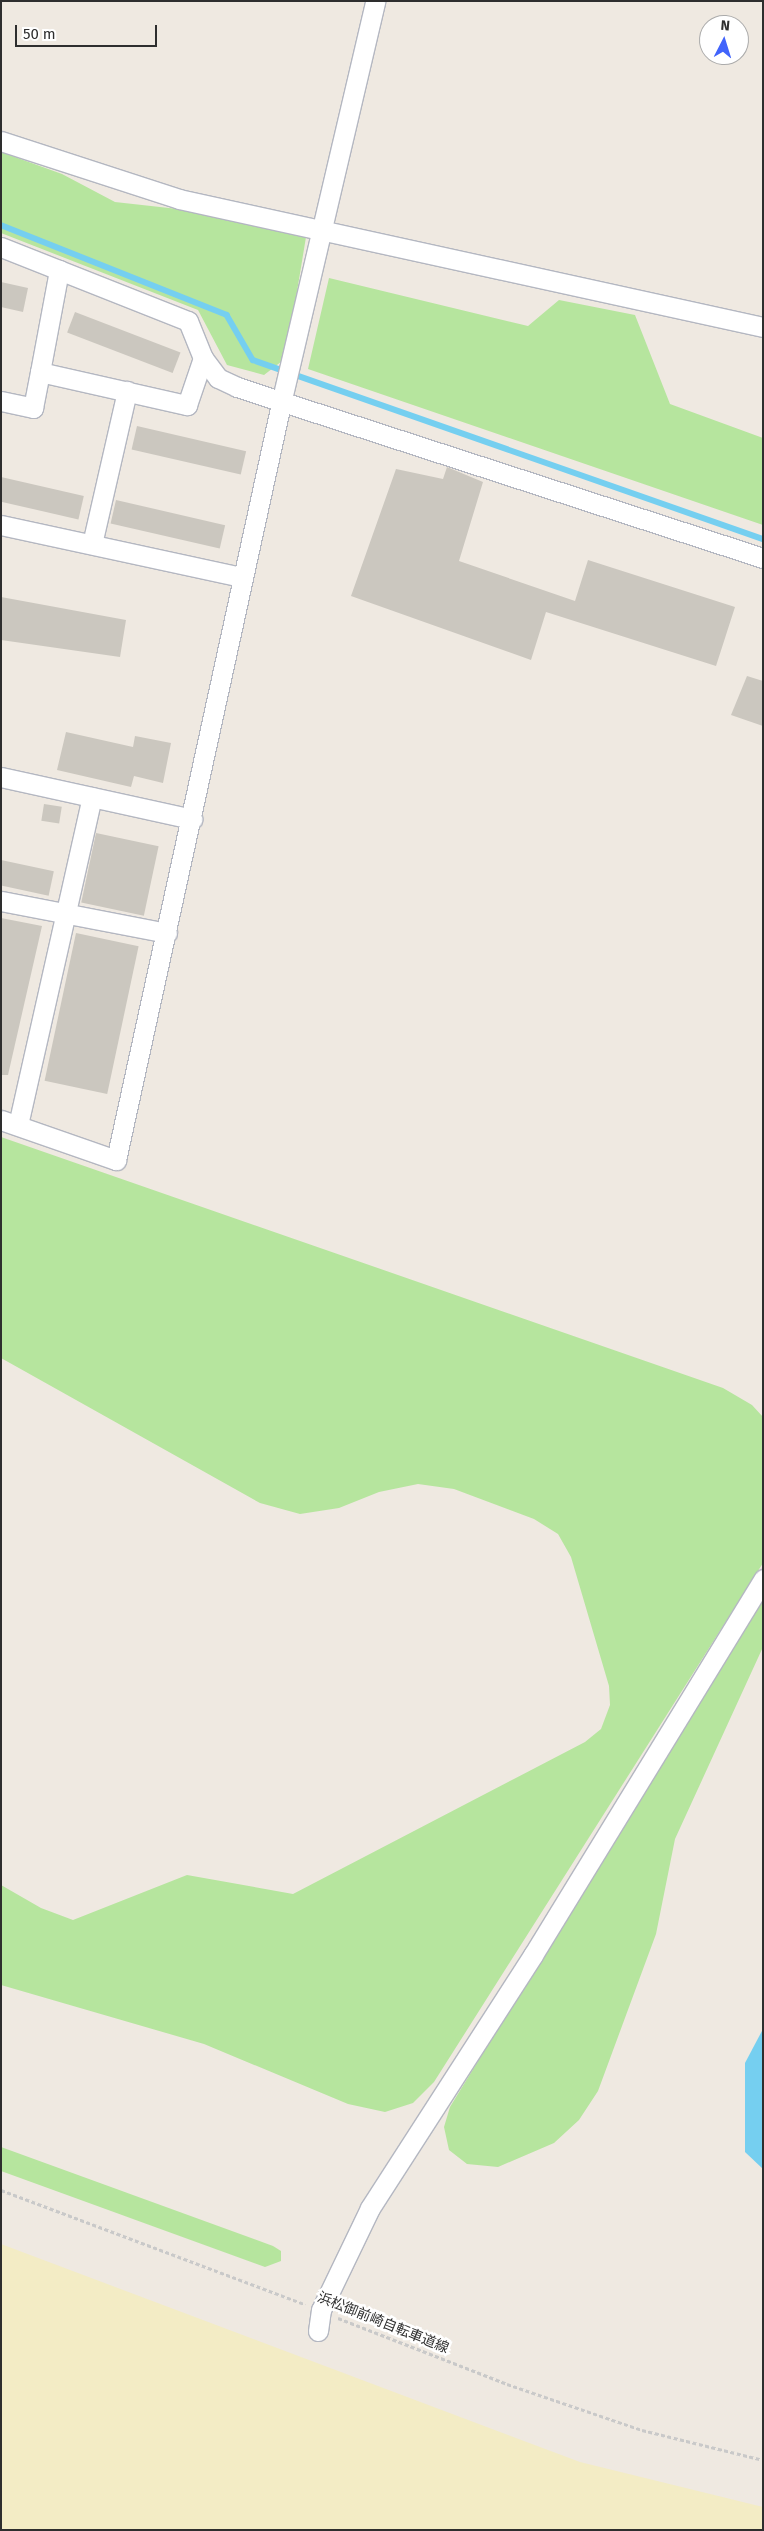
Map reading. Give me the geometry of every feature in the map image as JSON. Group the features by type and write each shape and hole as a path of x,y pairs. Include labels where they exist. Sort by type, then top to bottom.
{"street":[{"path":"92,797 68,914 9,1122 116,1160 192,819 242,577 374,1"},
{"path":"1,141 179,199 763,327"},
{"path":"1,247 188,321 203,358 218,378 763,558"},
{"path":"1,401 33,408 60,270"},
{"path":"40,372 187,405 203,358"},
{"path":"92,544 127,391"},
{"path":"1,525 242,577"},
{"path":"1,777 192,819"},
{"path":"1,901 166,933"},
{"path":"318,2331 321,2310 370,2208 533,1955 763,1579"}],"path":[{"name":"浜松御前崎自転車道線","path":"1,2190 321,2310 507,2384 642,2430 763,2460"}],"green space":[{"path":"1,152 62,174 115,202 178,209 306,237 286,358 264,375 227,365 198,310 1,233"},
{"path":"329,278 528,326 559,300 635,315 670,404 763,438 763,525 308,369"},
{"path":"1,1137 723,1388 752,1405 763,1417 763,1563 434,2082 413,2103 385,2112 348,2104 204,2044 1,1985 1,1885 41,1908 73,1920 187,1875 293,1894 585,1742 601,1729 610,1705 609,1686 571,1557 558,1534 534,1519 454,1489 418,1484 379,1492 339,1508 300,1514 260,1503 1,1358"},
{"path":"763,1594 763,1647 675,1839 656,1934 598,2091 579,2120 554,2143 498,2167 467,2164 449,2150 444,2127 450,2107"},
{"path":"1,2147 273,2246 281,2251 281,2261 265,2267 1,2171"}],"sand":[{"path":"1,2244 580,2462 763,2507 763,2530 1,2530"}],"water":[{"path":"763,2029 763,2169 745,2152 745,2063"}],"building":[{"path":"1,282 28,288 23,312 1,307"},
{"path":"75,312 180,352 173,373 67,333"},
{"path":"137,426 246,451 241,475 132,449"},
{"path":"447,467 483,482 459,561 575,601 588,560 735,607 716,666 546,612 531,660 351,596 396,469 443,479"},
{"path":"1,477 84,496 78,520 1,502"},
{"path":"116,500 225,525 220,549 111,523"},
{"path":"1,597 126,620 120,657 1,640"},
{"path":"747,676 763,681 763,726 731,715"},
{"path":"66,732 133,747 135,736 171,743 163,783 134,776 131,787 57,770"},
{"path":"44,804 62,807 59,824 41,821"},
{"path":"96,833 159,846 144,916 81,902"},
{"path":"1,860 54,871 49,896 1,886"},
{"path":"1,918 42,926 8,1075 1,1075"},
{"path":"76,933 139,946 107,1094 45,1081"}],"waterway":[{"path":"1,225 227,315 253,360 763,539"}]}
